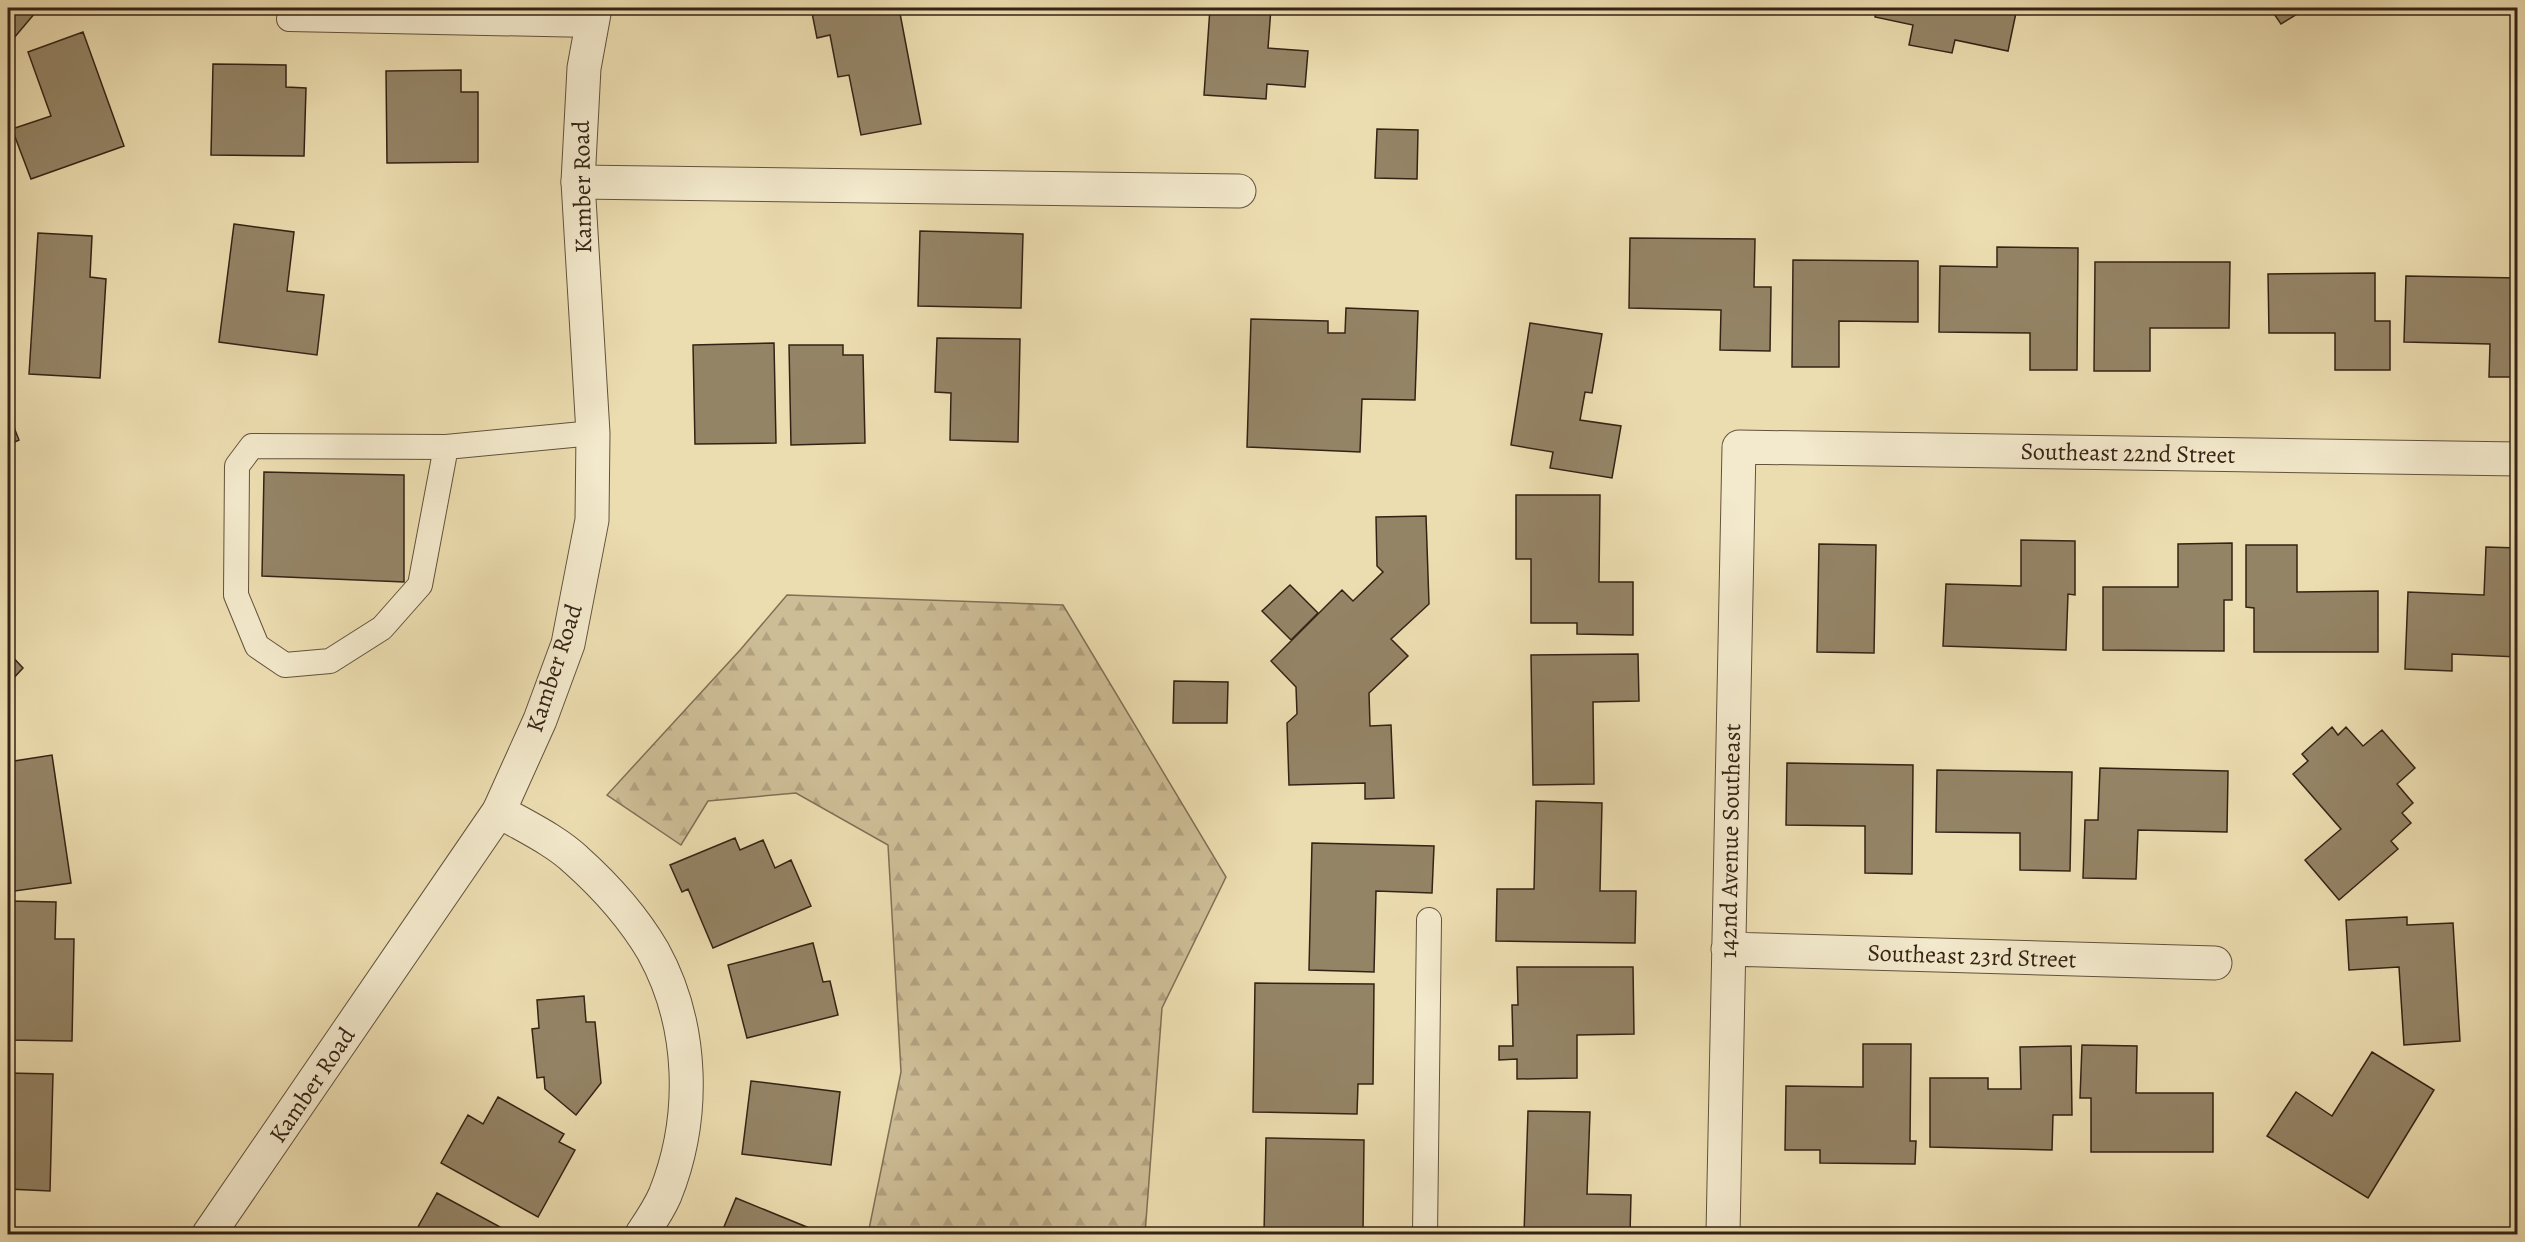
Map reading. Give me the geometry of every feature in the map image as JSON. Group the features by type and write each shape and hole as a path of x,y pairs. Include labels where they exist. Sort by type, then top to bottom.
{"street":[{"name":"Kamber Road","path":"209,1234 500,811 540,720 567,644 592,520 593,433 578,182 584,68 593,16"},
{"path":"578,182 1239,191"},
{"name":"Southeast 22nd Street","path":"1738,447 2517,459"},
{"name":"142nd Avenue Southeast","path":"1723,1234 1738,447"},
{"path":"500,811 575,858 618,903 653,951 670,992 683,1041 687,1084 685,1120 679,1152 664,1197 642,1234"},
{"name":"Southeast 23rd Street","path":"1728,949 2216,963"}],"lane":[{"path":"289,19 593,16"},
{"path":"446,447 420,585 382,628 330,661 285,665 257,646 236,595 237,466 252,446 446,447 593,433"},
{"path":"1425,1234 1429,920"}],"green space":[{"path":"787,595 1063,605 1226,877 1162,1008 1145,1234 868,1234 901,1072 888,845 796,793 708,801 681,845 607,795 741,649"}],"building":[{"path":"8,8 29,8 35,13 8,45"},
{"path":"811,8 899,8 921,124 861,135 849,75 838,77 830,35 817,38"},
{"path":"1210,8 1271,8 1268,48 1308,51 1305,87 1267,84 1266,99 1204,95"},
{"path":"1877,8 2017,8 2008,51 1955,40 1952,53 1909,45 1913,25 1875,17"},
{"path":"2270,8 2307,8 2281,24"},
{"path":"83,32 124,146 31,179 12,129 51,116 28,52"},
{"path":"213,64 286,65 286,87 306,88 304,156 211,155"},
{"path":"461,70 461,92 478,92 478,162 387,163 386,71"},
{"path":"1377,129 1418,130 1417,179 1375,178"},
{"path":"234,224 294,232 287,291 324,295 317,355 219,342"},
{"path":"920,231 1023,234 1021,308 918,306"},
{"path":"38,233 92,236 90,277 106,279 100,378 29,374"},
{"path":"1630,238 1755,239 1754,287 1771,287 1770,351 1720,350 1721,310 1629,308"},
{"path":"1997,247 2078,248 2077,370 2030,370 2030,333 1939,332 1940,266 1997,267"},
{"path":"1793,260 1918,261 1918,322 1839,321 1839,367 1792,367"},
{"path":"2095,262 2230,262 2229,328 2150,328 2150,371 2094,371"},
{"path":"2375,273 2375,321 2390,321 2390,370 2335,370 2335,333 2269,333 2268,274"},
{"path":"2406,276 2518,278 2518,377 2489,377 2490,344 2404,342"},
{"path":"1346,308 1418,311 1415,400 1362,399 1360,452 1247,447 1251,319 1328,321 1328,333 1345,333"},
{"path":"1530,323 1602,334 1592,393 1585,392 1580,420 1621,426 1612,478 1550,468 1553,452 1511,445"},
{"path":"937,338 1020,339 1018,442 950,440 951,393 935,392"},
{"path":"774,343 776,443 695,444 693,345"},
{"path":"789,345 843,345 843,355 863,355 865,443 791,445"},
{"path":"8,412 19,440 8,445"},
{"path":"264,472 404,475 404,582 262,576"},
{"path":"1516,495 1600,495 1599,582 1633,582 1633,635 1577,634 1577,623 1531,623 1531,559 1516,559"},
{"path":"1426,516 1429,604 1391,639 1408,656 1369,693 1370,726 1391,725 1394,798 1365,799 1365,783 1289,785 1287,723 1297,714 1296,687 1271,661 1342,590 1353,601 1383,572 1377,566 1376,517"},
{"path":"2021,540 2075,541 2075,595 2068,594 2066,650 1943,646 1946,584 2021,586"},
{"path":"2232,543 2232,600 2224,600 2224,651 2103,650 2103,587 2178,587 2178,544"},
{"path":"1819,544 1876,545 1874,653 1817,652"},
{"path":"2246,545 2297,545 2297,592 2378,591 2378,652 2254,652 2254,608 2246,607"},
{"path":"2486,547 2518,548 2518,657 2452,654 2452,671 2405,669 2408,592 2484,595"},
{"path":"1290,585 1318,613 1291,640 1262,611"},
{"path":"8,652 23,668 8,684"},
{"path":"1638,654 1639,701 1593,702 1594,784 1533,785 1531,655"},
{"path":"1174,681 1228,682 1227,723 1173,723"},
{"path":"2332,727 2338,735 2346,727 2363,746 2382,730 2415,768 2397,784 2413,803 2402,813 2411,823 2391,841 2398,849 2339,900 2305,860 2341,829 2293,774 2308,761 2302,754"},
{"path":"52,755 71,883 8,892 8,762"},
{"path":"1787,763 1913,765 1912,874 1865,873 1865,826 1786,825"},
{"path":"2100,768 2228,771 2227,832 2138,830 2136,879 2083,878 2085,820 2098,820"},
{"path":"1937,770 2072,772 2070,871 2020,870 2020,833 1936,832"},
{"path":"1536,801 1602,803 1600,891 1636,891 1635,943 1496,941 1497,889 1534,889"},
{"path":"735,838 740,850 763,840 775,868 791,860 811,906 713,948 688,889 682,892 670,865"},
{"path":"1312,843 1434,846 1432,893 1376,891 1374,972 1309,970"},
{"path":"8,901 56,902 55,939 74,939 72,1041 8,1040"},
{"path":"2407,917 2407,925 2453,923 2460,1041 2404,1045 2399,967 2349,970 2346,920"},
{"path":"813,943 823,982 830,981 838,1015 747,1038 728,965"},
{"path":"1517,967 1633,967 1634,1034 1577,1035 1577,1078 1517,1079 1517,1059 1499,1060 1499,1046 1513,1046 1512,1005 1518,1005"},
{"path":"1255,983 1374,984 1373,1084 1358,1084 1357,1114 1253,1112"},
{"path":"584,996 586,1022 595,1022 601,1083 576,1115 545,1089 544,1077 537,1078 532,1029 539,1028 537,1000"},
{"path":"1863,1044 1911,1044 1910,1141 1916,1141 1915,1164 1820,1163 1820,1150 1785,1150 1786,1086 1863,1087"},
{"path":"2082,1045 2137,1046 2136,1093 2213,1093 2213,1152 2091,1152 2091,1098 2080,1098"},
{"path":"2071,1046 2072,1115 2053,1115 2052,1150 1930,1147 1930,1078 1988,1078 1988,1089 2021,1089 2020,1047"},
{"path":"2372,1052 2434,1090 2368,1198 2267,1136 2296,1092 2332,1116"},
{"path":"8,1073 53,1074 50,1191 8,1189"},
{"path":"751,1081 840,1092 831,1165 742,1154"},
{"path":"498,1097 564,1134 559,1142 575,1150 538,1217 441,1163 468,1115 483,1124"},
{"path":"1528,1111 1590,1112 1587,1194 1631,1195 1630,1234 1524,1234"},
{"path":"1266,1138 1364,1140 1363,1234 1264,1234"},
{"path":"437,1193 513,1234 414,1234"},
{"path":"736,1198 819,1232 818,1234 721,1234"}]}
